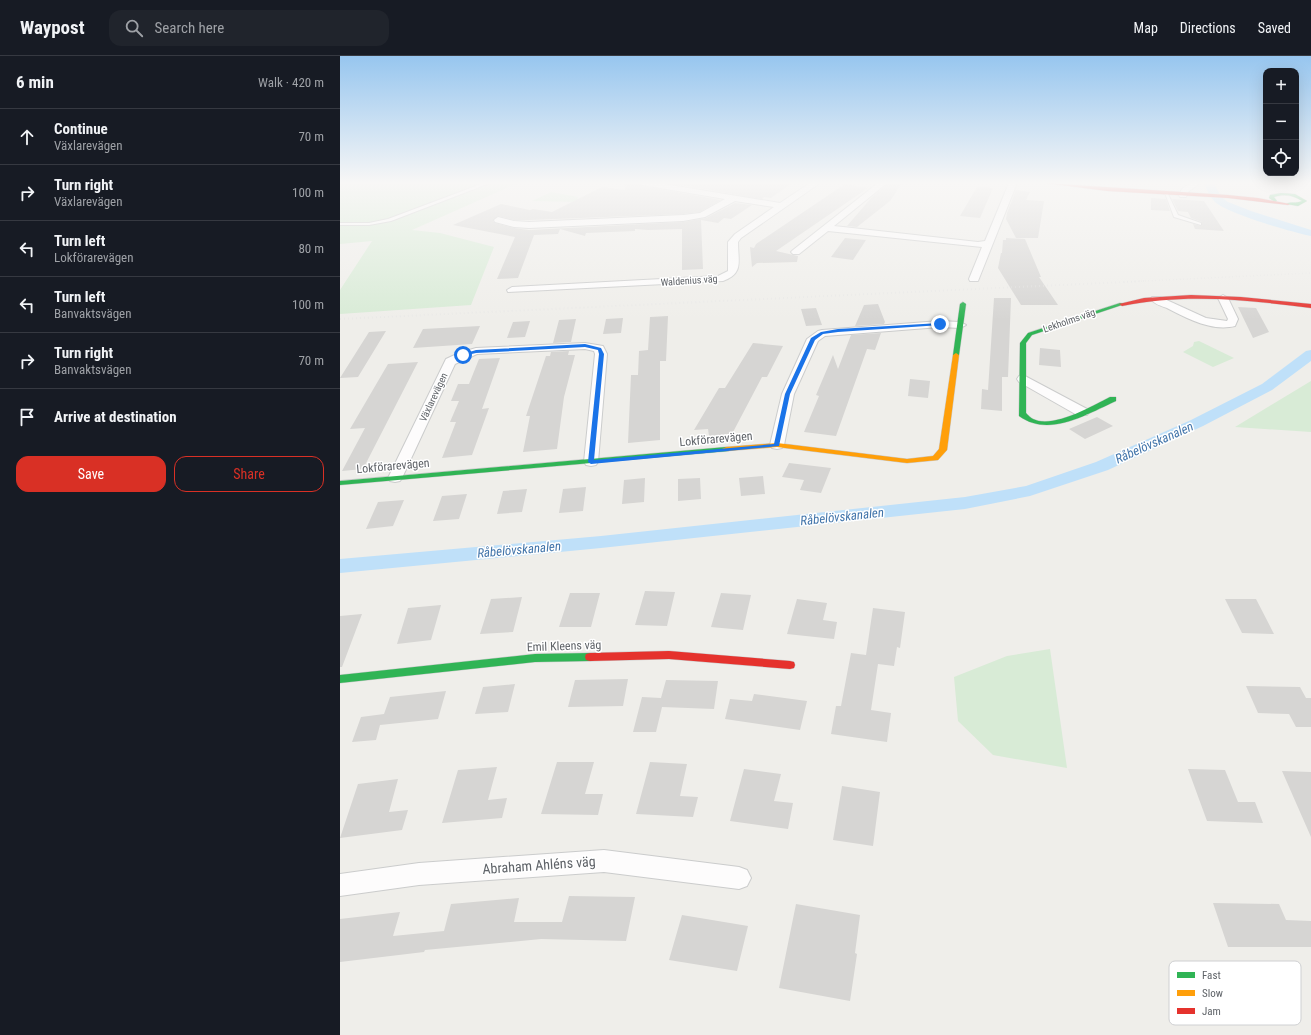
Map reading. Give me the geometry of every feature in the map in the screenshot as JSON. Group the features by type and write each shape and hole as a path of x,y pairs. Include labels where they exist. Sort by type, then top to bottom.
{"street":[{"name":"Waldenius väg","path":"512,290 719,279 730,275 733,271 732,242 748,229"},
{"path":"796,252 825,229"},
{"path":"832,229 978,245 987,244"},
{"path":"974,279 994,229"},
{"name":"Lekholms väg","path":"1113,399 1053,423 1037,424 1027,421 1022,414 1023,343 1030,334 1112,306 1156,299 1186,297 1223,298 1270,301 1311,306"},
{"path":"1156,299 1210,323 1220,325 1231,324 1233,319 1223,298"},
{"name":"Lokförarevägen","path":"340,483 777,445 907,461 936,458 943,450 963,304"},
{"path":"777,445 788,394 813,339 822,333 940,324 960,325"},
{"name":"Växlarevägen","path":"395,478 450,362 463,355 476,351 585,346 600,348 602,354 591,462"},
{"path":"1023,379 1082,412"},
{"name":"Emil Kleens väg","path":"340,679 535,658 669,655 790,665"},
{"name":"Abraham Ahléns väg","path":"340,885 419,874 604,861 739,878"}],"green space":[{"path":"340,229 415,229 412,230 440,233 494,247 471,305 340,314 340,290 372,241 340,244"},
{"path":"1199,341 1234,358 1213,367 1183,352 1193,346 1194,342"},
{"path":"1311,381 1311,432 1235,427"},
{"path":"1050,649 1067,768 993,755 958,721 954,677 1007,656"}],"building":[{"path":"472,229 529,230 554,229 701,229 703,269 682,270 682,229 635,229 635,231 586,233 585,236 560,229 558,234 534,235 518,278 497,279 515,237"},
{"path":"779,229 809,229 776,251 798,256 797,262 757,263 752,267 750,247 754,248 756,244"},
{"path":"1011,229 1040,229 1038,238 1016,238"},
{"path":"1195,229 1222,229 1224,231"},
{"path":"845,238 866,240 853,260 831,257"},
{"path":"1006,238 1025,239 1041,277 1039,277 1058,305 1021,305 998,268 1002,253 1003,240 1006,240"},
{"path":"994,298 1011,298 1008,377 1002,377 1002,411 981,409 982,389 988,390"},
{"path":"878,304 885,322 884,324 855,326 864,305"},
{"path":"1238,307 1256,308 1269,332 1253,338"},
{"path":"816,308 822,325 806,326 801,309"},
{"path":"668,316 666,361 660,361 660,440 628,443 631,375 638,375 639,351 648,350 650,317"},
{"path":"623,318 621,333 603,334 606,319"},
{"path":"576,319 571,342 553,343 559,320"},
{"path":"530,321 525,337 507,338 513,322"},
{"path":"480,326 472,344 413,348 423,329"},
{"path":"386,331 358,377 340,378 369,332"},
{"path":"881,333 875,350 867,349 836,436 804,432 819,396 816,395 833,355 838,369 851,335"},
{"path":"753,343 783,346 767,377 762,377 732,434 709,436 708,429 694,430 719,388 725,388"},
{"path":"1040,348 1060,350 1061,367 1039,365"},
{"path":"569,351 568,355 575,355 564,397 557,449 523,452 530,416 526,416 546,356 550,356 551,352"},
{"path":"500,358 482,409 489,408 472,455 442,458 456,422 450,422 459,401 451,401 458,384 469,384 479,359"},
{"path":"418,362 363,469 342,471 365,428 350,429 388,364"},
{"path":"910,379 930,381 928,398 908,396"},
{"path":"1097,417 1113,426 1085,439 1069,429"},
{"path":"789,463 831,468 821,493 800,490 804,480 782,477"},
{"path":"763,476 765,494 741,496 739,478"},
{"path":"645,478 644,502 622,504 624,480"},
{"path":"700,478 701,499 678,501 678,479"},
{"path":"586,487 583,511 559,513 563,489"},
{"path":"527,489 522,512 497,514 503,491"},
{"path":"467,494 459,519 433,521 442,496"},
{"path":"404,500 393,526 366,529 378,502"},
{"path":"645,591 675,592 667,626 635,625"},
{"path":"570,593 600,593 591,627 559,627"},
{"path":"721,593 751,595 743,630 711,627"},
{"path":"522,597 513,632 480,634 491,599"},
{"path":"797,599 827,603 823,620 837,622 834,639 787,634"},
{"path":"1225,599 1256,599 1274,634 1242,633"},
{"path":"441,605 431,640 397,644 408,608"},
{"path":"873,608 905,612 900,648 897,647 894,666 878,664 871,710 891,713 887,742 831,734 836,706 841,706 851,653 866,655"},
{"path":"362,614 342,667 340,667 340,616"},
{"path":"628,679 623,706 568,707 575,680"},
{"path":"666,680 718,681 714,709 662,707 656,732 633,732 642,697 661,698"},
{"path":"515,684 508,712 475,714 483,687"},
{"path":"1246,686 1300,687 1306,698 1311,698 1311,727 1296,727 1289,714 1258,713"},
{"path":"446,691 438,719 380,725 376,740 352,742 361,717 384,714 390,697"},
{"path":"754,694 807,701 800,730 725,719 730,699 752,701"},
{"path":"557,762 594,762 585,794 603,794 598,815 541,814"},
{"path":"650,762 687,764 680,796 698,797 693,817 636,814"},
{"path":"497,767 488,800 507,798 502,818 442,823 458,770"},
{"path":"744,769 781,774 774,801 793,803 788,829 730,821"},
{"path":"1188,769 1225,770 1238,802 1255,802 1263,823 1207,821"},
{"path":"1282,771 1311,772 1311,837"},
{"path":"398,779 389,812 408,810 402,830 340,838 358,784"},
{"path":"842,786 880,792 873,846 833,840"},
{"path":"569,896 635,897 626,941 541,939 425,950 424,952 340,962 340,919 400,912 393,936 444,931 451,904 519,898 514,922 562,922"},
{"path":"1213,903 1279,904 1286,920 1311,921 1311,947 1228,947"},
{"path":"796,904 860,915 855,953 857,954 850,1001 779,988"},
{"path":"682,915 748,926 737,971 669,960"}],"waterway":[{"name":"Råbelövskanalen","path":"1297,229 1311,233"},
{"name":"Råbelövskanalen","path":"340,566 601,542 965,503 1030,491 1102,466 1197,423 1267,387 1311,354"}],"railway":[{"path":"1133,282 1311,273"},
{"path":"1133,282 1145,281"},
{"path":"1124,282 1133,282"},
{"path":"340,319 1133,282"}],"traffic: fast":[{"path":"956,355 963,304"},
{"path":"1113,399 1067,419 1042,423 1031,421 1022,414 1023,343 1030,334 1122,304"},
{"path":"340,483 726,449"},
{"path":"340,679 535,658 590,657"}],"traffic: slow":[{"path":"726,449 777,445 907,461 935,458 943,450 956,355"}],"traffic: jam":[{"path":"1122,304 1167,297 1216,297 1311,306"},
{"path":"590,657 669,655 790,665"}],"route":[{"path":"463,355 476,351 585,346 600,348 602,354 591,462 777,445 788,394 813,339 822,333 838,331 940,324"}]}
